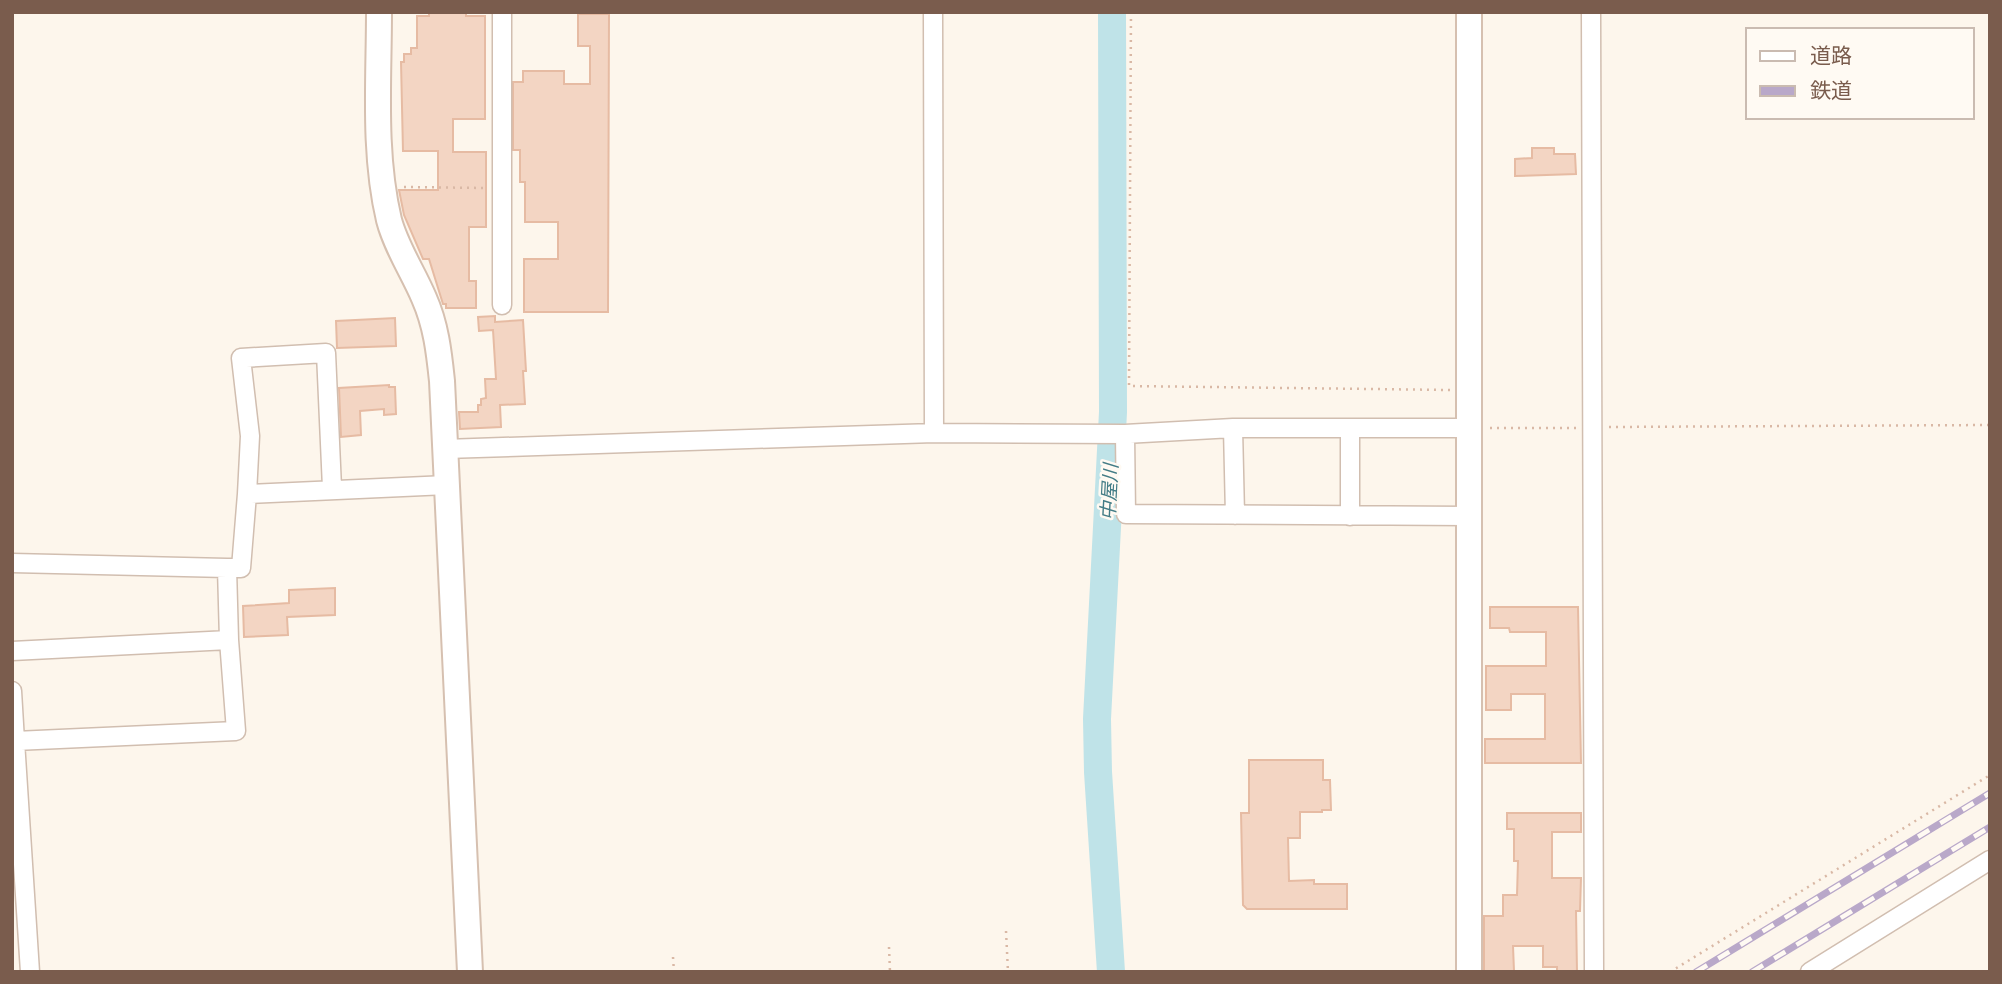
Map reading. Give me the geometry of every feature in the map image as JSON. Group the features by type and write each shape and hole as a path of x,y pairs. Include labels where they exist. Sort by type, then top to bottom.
{"street":[{"path":"379,12 383,187 390,224 433,323 442,381 470,972"},
{"path":"502,12 502,304"},
{"path":"933,12 934,433"},
{"path":"1469,12 1469,972"},
{"path":"1591,12 1594,972"},
{"path":"12,563 241,568 250,436 241,358 326,353 332,488"},
{"path":"445,449 934,433 1116,434 1233,428 1469,428"},
{"path":"1233,428 1235,515"},
{"path":"1350,428 1350,516"},
{"path":"1116,434 1126,514 1469,516"},
{"path":"247,494 332,488 447,485"},
{"path":"14,741 236,731 227,568"},
{"path":"12,651 229,640"},
{"path":"12,691 20,910 30,972"},
{"path":"1810,972 1990,860"}],"path":[{"path":"1131,12 1129,386 1469,390"},
{"path":"383,187 502,188"},
{"path":"1469,428 1990,425"},
{"path":"1670,972 1990,775"},
{"path":"1006,931 1009,972"},
{"path":"889,947 890,972"},
{"path":"673,957 674,972"}],"building":[{"path":"429,12 466,12 466,16 485,16 485,119 453,119 453,152 486,152 486,227 469,227 469,281 476,281 476,308 446,308 446,304 443,304 429,259 423,259 404,215 399,190 438,190 438,151 403,151 401,62 404,62 404,54 411,54 411,48 417,48 417,16 429,16"},
{"path":"578,14 609,14 608,312 524,312 524,259 558,259 558,222 525,222 525,182 520,182 520,150 513,150 513,82 523,82 523,71 564,71 564,84 590,84 590,46 578,46"},
{"path":"1532,148 1554,148 1554,154 1575,154 1576,174 1515,176 1515,159 1532,158"},
{"path":"495,316 495,322 523,320 525,404 500,405 501,427 460,429 459,412 478,412 481,399 486,398 485,379 496,379 493,330 479,331 478,317"},
{"path":"395,318 396,346 337,348 336,321"},
{"path":"389,385 395,387 396,414 384,415 384,409 360,411 361,435 341,437 339,388"},
{"path":"335,588 335,615 287,617 288,635 244,637 243,606 289,603 289,590"},
{"path":"1490,607 1578,607 1581,763 1485,763 1485,739 1545,739 1545,694 1511,694 1511,710 1486,710 1486,666 1546,666 1546,632 1510,632 1509,628 1490,628"},
{"path":"1249,760 1323,760 1323,780 1330,780 1331,810 1300,812 1300,838 1288,838 1289,881 1314,880 1314,884 1347,884 1347,909 1247,909 1243,905 1241,813 1249,813"},
{"path":"1507,813 1581,813 1581,832 1552,832 1552,878 1581,878 1580,911 1576,911 1577,972 1557,972 1557,967 1543,967 1543,946 1513,946 1514,971 1484,971 1484,916 1503,916 1503,895 1517,895 1518,861 1514,861 1514,829 1507,829"}],"waterway":[{"name":"中屋川","path":"1111,972 1097,719 1113,412 1112,12"}],"railway":[{"path":"1696,972 1990,793"},
{"path":"1752,972 1990,827"}]}
